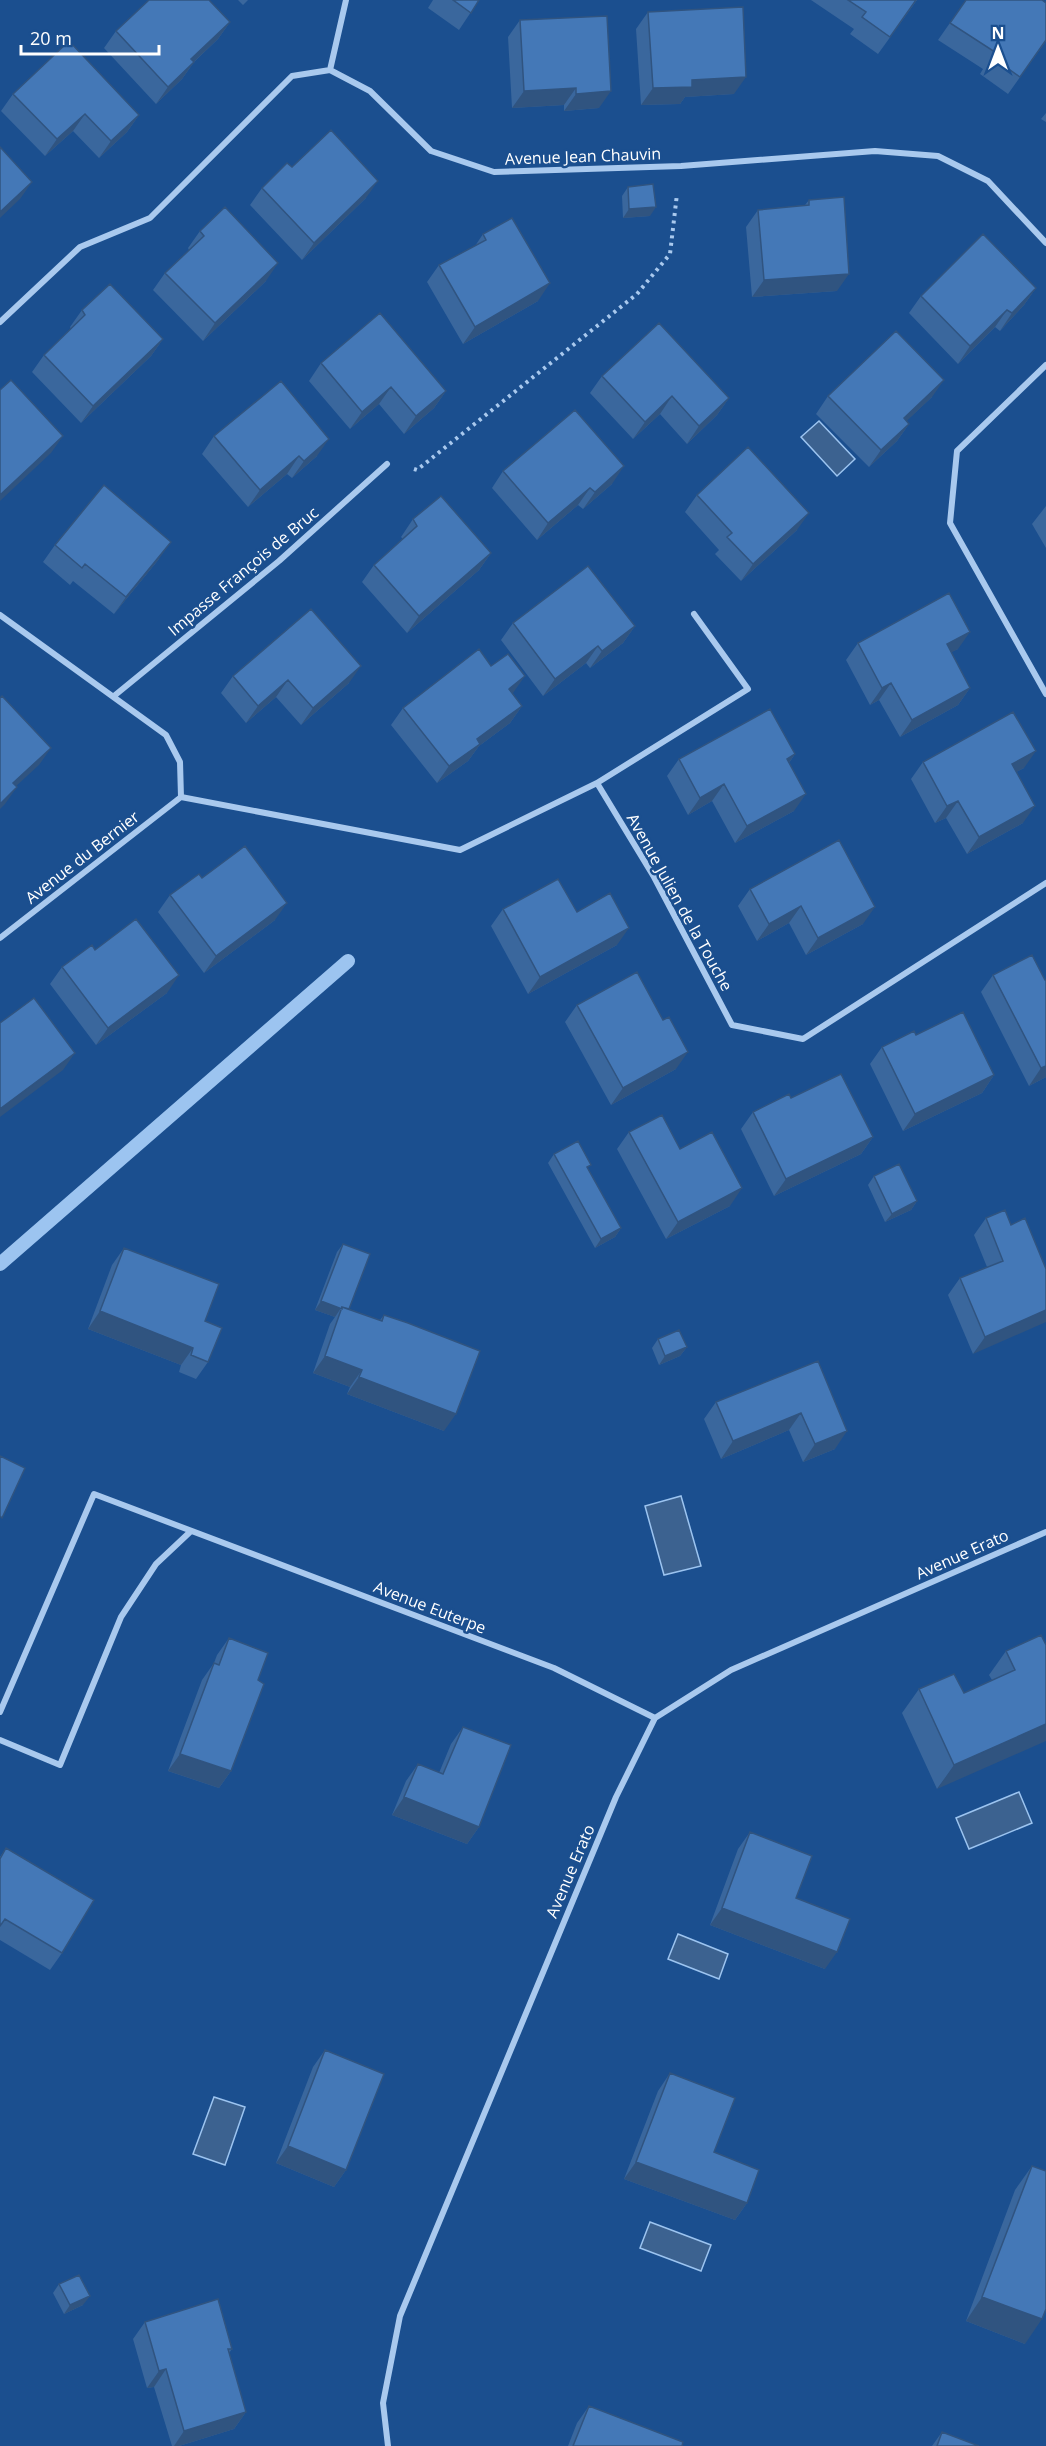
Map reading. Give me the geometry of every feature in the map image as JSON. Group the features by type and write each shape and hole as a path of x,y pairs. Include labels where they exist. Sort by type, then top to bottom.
{"street":[{"path":"0,322 80,248 150,218 292,76 330,70 346,0"},
{"name":"Avenue Jean Chauvin","path":"330,70 370,91 431,151 494,172 681,166 875,151 938,156 988,181 1046,243"},
{"path":"1046,364 957,451 950,523 1046,694"},
{"name":"Impasse François de Bruc","path":"114,696 279,561 387,464"},
{"path":"0,615 166,735 180,762 181,797 460,850 597,783 748,689 694,614"},
{"name":"Avenue Julien de la Touche","path":"597,783 654,877 732,1025 803,1039 1046,883"},
{"name":"Avenue du Bernier","path":"0,938 181,797"},
{"name":"Avenue Euterpe","path":"0,1712 94,1494 554,1668 655,1718"},
{"path":"0,1740 60,1765 121,1617 156,1564 190,1532"},
{"name":"Avenue Erato","path":"387,2446 383,2403 400,2316 615,1797 655,1718 731,1670 1046,1532"}],"path":[{"path":"387,464 417,470 637,294 670,254 681,166"}],"water":[{"path":"819,421 855,459 837,476 801,437"},
{"path":"681,1496 701,1566 664,1575 645,1506"},
{"path":"1019,1792 1032,1823 969,1849 956,1818"},
{"path":"678,1934 728,1954 719,1979 668,1959"},
{"path":"214,2097 245,2107 225,2165 193,2154"},
{"path":"650,2222 711,2245 701,2271 640,2248"}],"building":[{"path":"149,0 209,0 230,22 191,59 194,62 168,87 116,31"},
{"path":"453,0 479,0 471,13"},
{"path":"848,0 916,0 890,37 862,17 866,12"},
{"path":"966,0 1042,0 1046,3 1046,40 1020,77 992,57 995,52 950,23"},
{"path":"743,7 746,77 692,80 692,87 653,88 648,12"},
{"path":"607,16 611,91 576,94 576,88 524,91 520,20"},
{"path":"69,41 139,115 111,141 85,114 57,139 13,94"},
{"path":"331,130 378,181 314,243 262,188 287,163 292,167"},
{"path":"0,147 32,182 0,212"},
{"path":"653,184 656,207 629,209 628,187"},
{"path":"844,197 849,274 764,280 758,210 809,205 809,200"},
{"path":"225,207 278,263 215,323 165,273 204,236 200,231"},
{"path":"512,218 550,283 475,327 439,265 486,240 483,234"},
{"path":"983,234 1036,288 1012,313 1007,310 970,346 921,296"},
{"path":"110,284 163,339 93,406 44,355 85,315 82,310"},
{"path":"380,313 446,391 416,416 391,387 362,412 321,363"},
{"path":"659,323 729,398 699,426 672,396 645,422 602,376"},
{"path":"896,331 944,380 904,418 909,424 881,450 828,396"},
{"path":"11,380 63,436 0,495 0,390"},
{"path":"281,381 329,439 304,461 299,456 260,490 214,436"},
{"path":"575,410 624,466 595,492 590,488 548,523 503,471"},
{"path":"748,447 809,513 753,564 727,537 732,533 697,495"},
{"path":"104,485 171,542 126,597 85,564 82,568 55,545"},
{"path":"441,496 491,553 419,616 374,565 417,526 413,519"},
{"path":"588,566 635,626 602,651 598,646 555,679 513,623"},
{"path":"949,593 970,632 947,644 970,688 912,720 891,683 882,688 858,643"},
{"path":"311,609 361,666 313,708 288,680 258,706 233,676"},
{"path":"479,649 491,666 508,654 525,676 509,689 522,706 477,739 480,744 449,766 403,708"},
{"path":"2,696 51,748 13,783 17,787 0,804 0,698"},
{"path":"770,709 795,754 787,759 806,794 747,826 724,784 700,798 679,759"},
{"path":"1013,712 1036,751 1012,764 1035,806 979,837 958,801 947,806 923,762"},
{"path":"839,840 875,907 818,938 801,906 769,924 750,889"},
{"path":"245,846 287,903 216,956 170,895 199,874 202,878"},
{"path":"558,879 577,912 610,893 629,928 540,977 503,909"},
{"path":"136,919 179,975 108,1028 62,967 92,945 95,950"},
{"path":"1032,955 1046,980 1046,1066 1041,1068 993,975"},
{"path":"637,972 663,1020 669,1017 688,1052 623,1088 577,1005"},
{"path":"34,998 75,1053 0,1109 0,1023"},
{"path":"963,1012 994,1075 915,1114 882,1047 914,1031 916,1035"},
{"path":"841,1074 873,1137 786,1179 753,1112 789,1094 791,1098"},
{"path":"662,1115 680,1149 712,1132 742,1188 678,1222 629,1132"},
{"path":"578,1141 591,1165 587,1167 621,1228 601,1239 554,1154"},
{"path":"899,1164 917,1201 892,1214 874,1176"},
{"path":"1005,1210 1011,1225 1025,1218 1046,1269 1046,1310 985,1337 960,1278 1003,1261 986,1218"},
{"path":"343,1244 370,1254 349,1309 342,1307 342,1309 321,1301"},
{"path":"124,1248 219,1284 205,1321 222,1328 208,1362 191,1355 193,1348 100,1311"},
{"path":"342,1307 382,1321 384,1315 480,1351 456,1414 359,1377 362,1370 325,1356"},
{"path":"679,1330 687,1347 665,1356 658,1339"},
{"path":"818,1361 847,1431 815,1444 801,1413 733,1441 716,1402"},
{"path":"0,1456 25,1468 2,1518 0,1516"},
{"path":"1041,1635 1046,1645 1046,1724 954,1765 919,1689 954,1674 964,1693 1015,1670 1006,1651"},
{"path":"229,1638 268,1653 258,1680 264,1684 231,1771 180,1754 214,1663 219,1665"},
{"path":"463,1727 511,1745 479,1827 404,1797 418,1764 443,1774"},
{"path":"750,1832 812,1856 796,1898 850,1919 837,1952 722,1908"},
{"path":"6,1848 94,1900 62,1953 5,1919 0,1926 0,1859"},
{"path":"325,2050 384,2074 346,2170 288,2146"},
{"path":"670,2073 735,2098 714,2152 759,2170 747,2203 636,2162"},
{"path":"1032,2166 1046,2171 1046,2309 1042,2319 982,2297"},
{"path":"79,2275 90,2296 70,2305 59,2284"},
{"path":"218,2299 232,2349 228,2349 246,2412 184,2431 166,2369 159,2371 145,2322"},
{"path":"589,2406 683,2442 682,2446 573,2446"},
{"path":"942,2432 979,2446 937,2446"}],"waterway":[{"path":"0,1264 348,961"}]}
